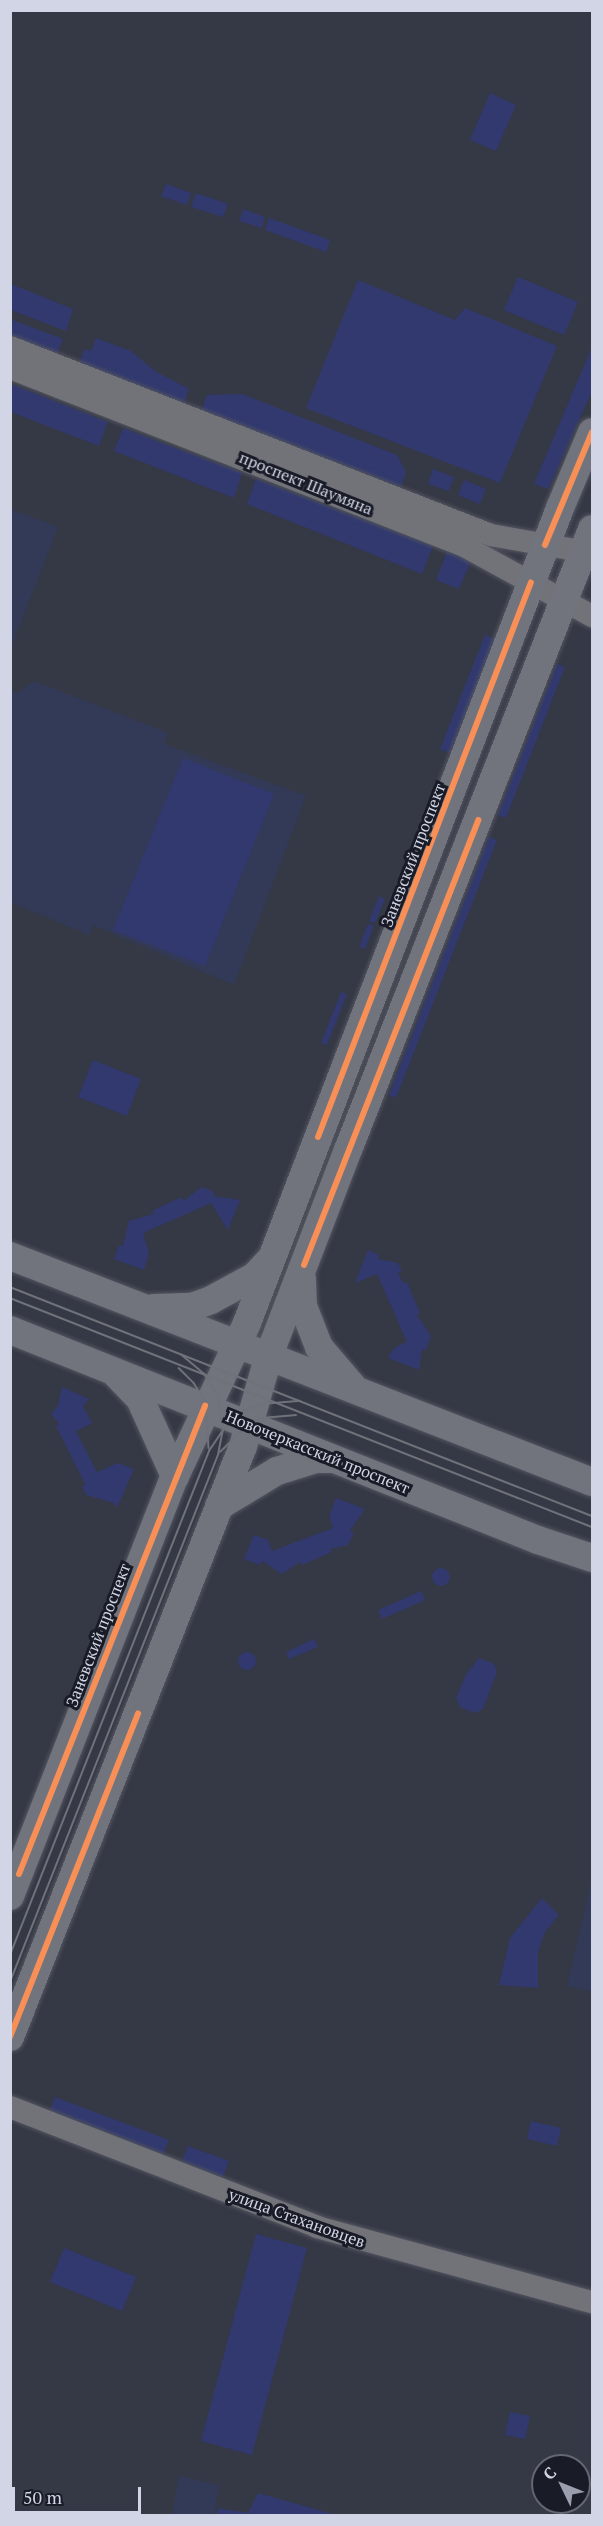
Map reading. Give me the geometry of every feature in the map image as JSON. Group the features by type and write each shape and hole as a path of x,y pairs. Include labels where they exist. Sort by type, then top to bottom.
{"main road":[{"name":"Заневский проспект","path":"10,1896 174,1476 205,1406 236,1345 271,1258 545,545 592,432"},
{"path":"10,2037 219,1506 249,1424 268,1358 304,1265 565,601 590,545"},
{"path":"10,1256 362,1395 592,1482"},
{"path":"137,1306 165,1310 210,1300 255,1276 271,1258"},
{"path":"304,1265 303,1306 318,1347 330,1366 362,1395"},
{"name":"Новочеркасский проспект","path":"10,1330 592,1558"},
{"path":"111,1369 140,1400 174,1476"},
{"path":"219,1506 277,1471 316,1459 338,1459"}],"street":[{"name":"проспект Шаумяна","path":"10,347 491,535 545,545 590,545"},
{"name":"проспект Шаумяна","path":"10,368 446,538 592,616"},
{"name":"улица Стахановцев","path":"10,2108 317,2227 592,2302"}],"shaded area":[{"path":"490,93 516,105 496,151 470,140"},
{"path":"166,184 191,193 187,205 161,196"},
{"path":"196,193 228,204 223,217 191,207"},
{"path":"243,209 265,217 262,228 239,221"},
{"path":"269,218 330,240 326,252 265,230"},
{"path":"518,277 578,302 564,335 504,310"},
{"path":"358,280 455,320 465,308 557,346 500,483 306,408"},
{"path":"11,284 73,309 66,331 11,310"},
{"path":"10,319 63,339 57,354 11,336"},
{"path":"96,338 131,351 155,371 189,389 184,404 79,364 84,349 91,351"},
{"path":"592,347 592,391 548,489 534,484"},
{"path":"11,384 108,422 99,446 11,412"},
{"path":"242,394 397,455 406,472 401,487 201,411 207,395"},
{"path":"123,428 242,473 234,498 114,451"},
{"path":"433,469 454,477 449,491 428,484"},
{"path":"256,479 433,546 422,574 247,504"},
{"path":"464,480 486,489 480,504 458,495"},
{"path":"11,509 58,527 11,648"},
{"path":"447,552 471,561 459,589 436,580"},
{"path":"485,635 495,639 450,753 440,749"},
{"path":"557,664 565,667 506,818 498,815"},
{"path":"34,681 168,733 164,744 306,796 234,985 93,925 89,935 11,902 10,691 17,693"},
{"path":"183,758 274,794 205,966 113,930"},
{"path":"489,837 497,840 396,1098 389,1095"},
{"path":"379,896 385,899 375,923 369,921"},
{"path":"368,924 374,926 365,949 359,947"},
{"path":"341,992 347,994 327,1045 321,1043"},
{"path":"93,1060 141,1079 127,1116 78,1097"},
{"path":"202,1187 214,1192 213,1196 240,1200 228,1230 211,1203 143,1233 149,1253 144,1270 114,1259 119,1245 123,1246 129,1221 153,1214 152,1211 181,1197 183,1201"},
{"path":"368,1250 379,1255 378,1259 398,1263 402,1271 398,1273 403,1283 407,1282 420,1313 417,1315 431,1336 426,1350 422,1349 419,1370 388,1358 394,1348 407,1342 377,1274 355,1283"},
{"path":"62,1387 89,1399 83,1406 92,1423 76,1431 97,1472 118,1463 134,1469 117,1508 114,1503 86,1495 82,1486 85,1484 56,1426 59,1424 51,1414 58,1405"},
{"path":"336,1498 365,1509 350,1531 354,1533 348,1545 330,1549 332,1552 302,1565 300,1562 282,1574 262,1561 260,1565 244,1559 254,1535 268,1540 272,1551 333,1528 329,1517"},
{"path":"441,1568 447,1571 450,1577 447,1583 441,1586 435,1583 432,1577 435,1571"},
{"path":"421,1591 425,1600 382,1619 378,1610"},
{"path":"314,1639 318,1647 289,1659 286,1652"},
{"path":"247,1652 253,1655 256,1661 253,1667 247,1670 241,1667 238,1661 241,1655"},
{"path":"479,1658 494,1664 497,1672 483,1709 475,1713 460,1707 456,1698 466,1674"},
{"path":"592,1878 592,1992 567,1986"},
{"path":"542,1898 559,1915 545,1932 538,1952 538,1988 499,1985 510,1938"},
{"path":"55,2097 169,2140 163,2154 50,2110"},
{"path":"531,2121 561,2128 557,2146 527,2139"},
{"path":"188,2146 229,2161 223,2177 182,2161"},
{"path":"256,2234 307,2248 252,2455 201,2441"},
{"path":"64,2248 136,2277 122,2311 50,2282"},
{"path":"510,2412 530,2416 525,2439 505,2435"},
{"path":"179,2476 219,2485 214,2515 172,2515"},
{"path":"258,2493 333,2515 216,2515 218,2508 248,2513"}],"tram line":[{"path":"10,1287 592,1516"},
{"path":"10,1298 592,1527"},
{"path":"10,1982 218,1455 223,1430 218,1397 205,1375 181,1355"},
{"path":"179,1368 194,1383 206,1404 209,1448"},
{"path":"10,1955 209,1451 223,1430 244,1411 262,1404 300,1401"},
{"path":"220,1452 249,1424 262,1418 296,1415"}],"cycle path":[{"path":"545,545 592,432"},
{"path":"318,1137 531,582"},
{"path":"304,1265 478,820"},
{"path":"19,1874 205,1406"},
{"path":"10,2037 138,1713"}]}
